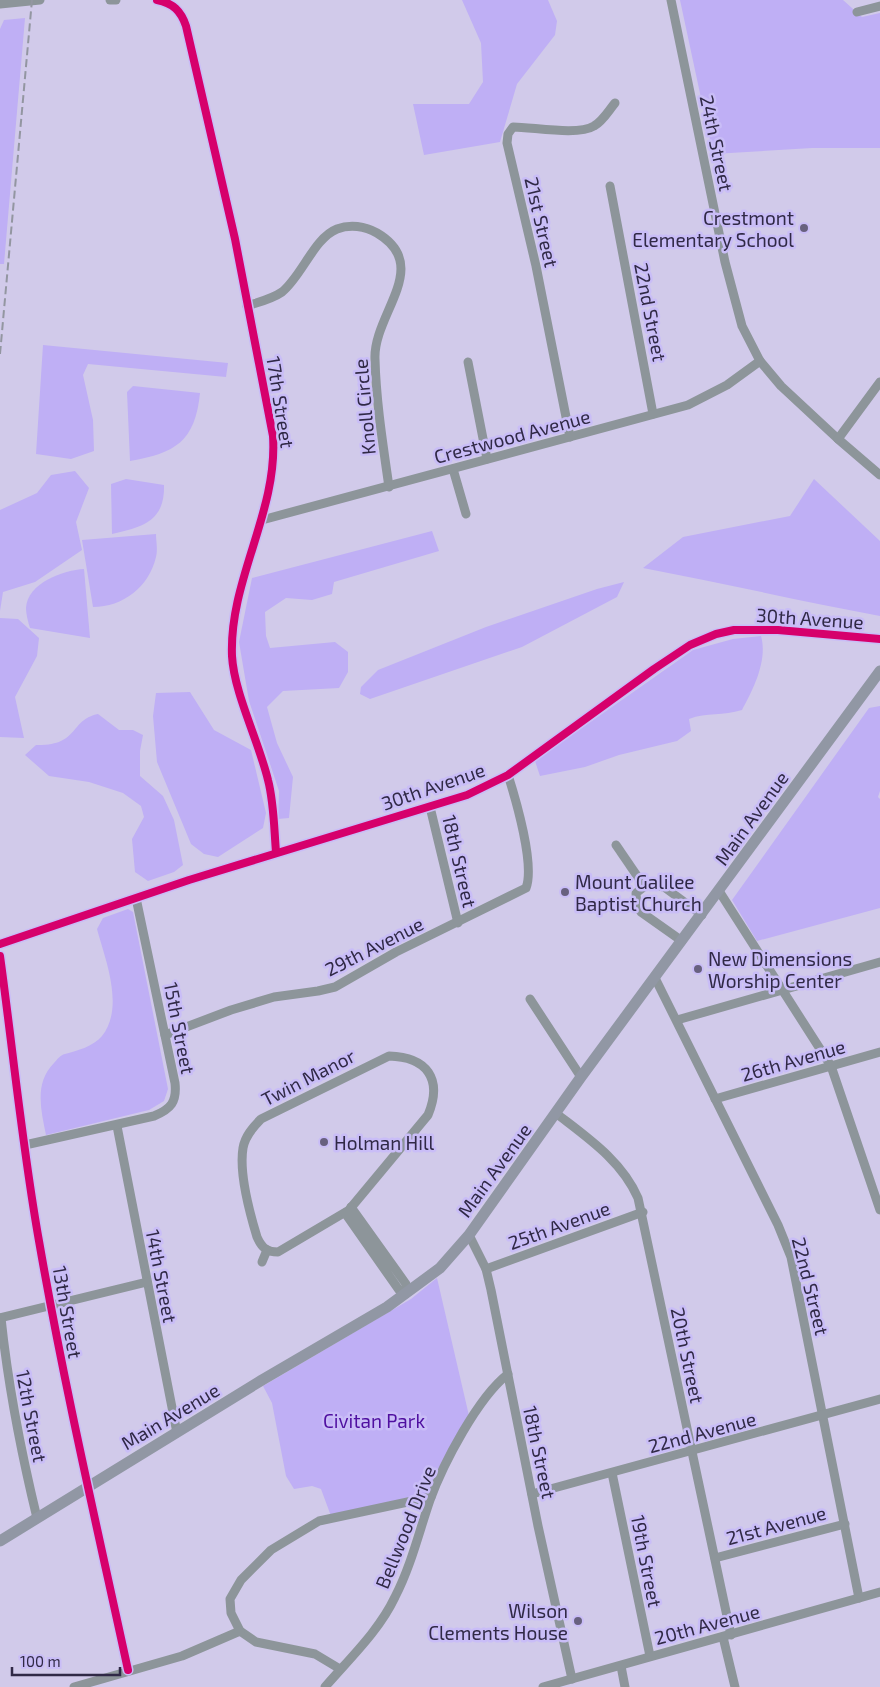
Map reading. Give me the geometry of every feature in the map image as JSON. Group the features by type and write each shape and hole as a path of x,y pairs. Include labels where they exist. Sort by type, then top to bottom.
{"main road":[{"name":"Main Avenue","path":"0,1541 406,1294 440,1268 469,1235 557,1114 581,1077 656,978 880,671"}],"street":[{"path":"0,4 40,0"},
{"path":"110,0 116,0"},
{"name":"17th Street","path":"157,0 172,5 179,11 186,26 248,306 273,436 274,456 262,520 236,612 232,656 242,700 268,782 276,852"},
{"name":"24th Street","path":"671,0 735,303 742,326 760,361 781,386 838,439 880,474"},
{"path":"857,12 880,6"},
{"name":"21st Street","path":"570,437 536,266 507,143 508,134 513,127 532,130 585,129 600,122 615,103"},
{"name":"22nd Street","path":"610,186 653,414"},
{"name":"Knoll Circle","path":"248,306 274,297 284,291 322,241 336,230 353,226 370,229 390,243 401,258 402,274 398,289 382,320 374,357 388,487"},
{"name":"Crestwood Avenue","path":"262,520 688,405 711,394 760,361"},
{"path":"468,362 487,459"},
{"path":"838,439 880,382"},
{"path":"453,469 466,514"},
{"name":"30th Avenue","path":"0,944 276,852 467,795 508,775 690,645 716,634 734,630 778,630 880,639"},
{"name":"29th Avenue","path":"165,1035 231,1010 274,997 335,987 396,952 526,888 530,880 519,817 508,775"},
{"name":"18th Street","path":"430,807 458,923"},
{"path":"616,845 644,886"},
{"path":"682,941 637,906 636,893 644,886 656,884 664,887 702,915"},
{"path":"719,891 830,1066 880,1210"},
{"name":"15th Street","path":"25,1144 117,1126 154,1116 169,1110 174,1102 176,1083 136,898"},
{"name":"13th Street","path":"0,956 31,1197 50,1306 87,1488 128,1670"},
{"path":"676,1020 880,962"},
{"name":"22nd Street","path":"656,978 791,1257 859,1598"},
{"path":"530,999 581,1077"},
{"name":"26th Avenue","path":"715,1099 880,1052"},
{"name":"Twin Manor","path":"389,1056 408,1057 424,1066 433,1080 435,1098 428,1115 348,1210 278,1252 267,1250 261,1246 255,1228 242,1164 243,1147 250,1130 262,1119 374,1062 389,1056"},
{"name":"20th Street","path":"557,1114 614,1162 631,1182 643,1212 691,1451 716,1558 734,1687"},
{"name":"14th Street","path":"117,1126 177,1432"},
{"path":"348,1210 406,1284 406,1294"},
{"name":"25th Avenue","path":"486,1269 643,1212"},
{"name":"18th Street","path":"469,1235 486,1269 572,1679"},
{"path":"262,1262 267,1250"},
{"path":"0,1318 147,1282"},
{"name":"12th Street","path":"0,1318 5,1360 20,1446 37,1518"},
{"name":"Bellwood Drive","path":"324,1687 370,1636 395,1598 431,1497 482,1400 508,1374"},
{"name":"22nd Avenue","path":"532,1494 880,1399"},
{"name":"19th Street","path":"612,1473 650,1656"},
{"path":"340,1669 315,1654 256,1642 240,1631 231,1614 230,1599 241,1580 271,1550 319,1521 431,1497"},
{"name":"21st Avenue","path":"716,1558 845,1524"},
{"name":"20th Avenue","path":"543,1687 880,1592"},
{"path":"74,1687 182,1656 240,1631"},
{"path":"621,1666 625,1687"}],"green space":[{"path":"462,0 548,0 557,21 555,35 517,84 500,142 424,155 413,104 469,104 483,82 481,43"},
{"path":"680,0 843,0 862,17 880,13 880,148 812,148 713,154"},
{"path":"25,18 4,264 0,264 0,29 4,20"},
{"path":"43,345 228,363 226,377 88,364 83,375 93,420 94,451 71,459 36,454"},
{"path":"133,386 200,393 193,423 188,434 180,442 171,449 159,454 130,461 127,392"},
{"path":"75,471 89,488 76,522 82,550 35,582 3,592 0,611 0,510 37,493 51,475"},
{"path":"126,479 164,485 161,507 150,520 142,525 112,534 111,484"},
{"path":"814,479 880,541 880,616 643,568 683,537 790,516"},
{"path":"432,531 439,551 334,582 332,594 312,600 286,598 265,612 266,636 270,648 335,642 348,652 348,672 339,688 283,691 267,707 277,743 293,777 289,818 278,819 279,791 249,701 239,642 252,578"},
{"path":"156,534 157,548 153,568 141,586 124,599 115,603 93,607 82,540"},
{"path":"84,569 90,638 30,628 26,608 28,599 33,592 40,585 57,575"},
{"path":"624,582 617,597 522,647 370,699 360,694 361,687 378,670 486,627 597,589"},
{"path":"0,618 18,619 39,638 37,656 15,697 24,738 0,737"},
{"path":"761,636 763,655 761,665 755,684 742,710 702,715 689,719 691,731 677,741 619,755 585,767 540,776 535,761 693,650 733,639"},
{"path":"190,692 214,730 251,750 266,813 263,828 218,857 204,854 191,844 157,762 153,716 156,693"},
{"path":"880,706 880,791 878,797 880,799 880,908 757,941 732,900 869,708"},
{"path":"98,714 119,730 133,730 143,735 140,751 140,776 163,796 174,820 183,865 174,872 148,881 135,872 132,839 144,817 141,806 123,793 89,782 49,776 25,755 36,745 60,741 89,717"},
{"path":"128,909 133,912 168,1089 164,1101 149,1110 46,1135 41,1107 41,1088 48,1071 62,1055 85,1048 99,1040 109,1024 113,997 108,968 97,929 103,918"},
{"name":"Civitan Park","path":"437,1278 470,1420 430,1494 331,1516 321,1489 312,1486 294,1489 286,1476 272,1403 263,1386 411,1299"}],"railway":[{"path":"0,354 32,0"}],"cycle path":[{"path":"157,0 168,3 176,8 186,26 235,239 273,436 273,464 268,492 238,600 233,628 232,656 237,686 264,765 270,789 276,852"},
{"path":"0,944 189,880 467,795 508,775 654,669 690,645 716,634 734,630 778,630 880,639"},
{"path":"0,956 39,1241 70,1402 128,1670"}],"place":[{"name":"Crestmont Elementary School","path":"804,228"},
{"name":"Mount Galilee Baptist Church","path":"565,892"},
{"name":"New Dimensions Worship Center","path":"698,969"},
{"name":"Holman Hill","path":"324,1142"},
{"name":"Wilson Clements House","path":"578,1621"}]}
